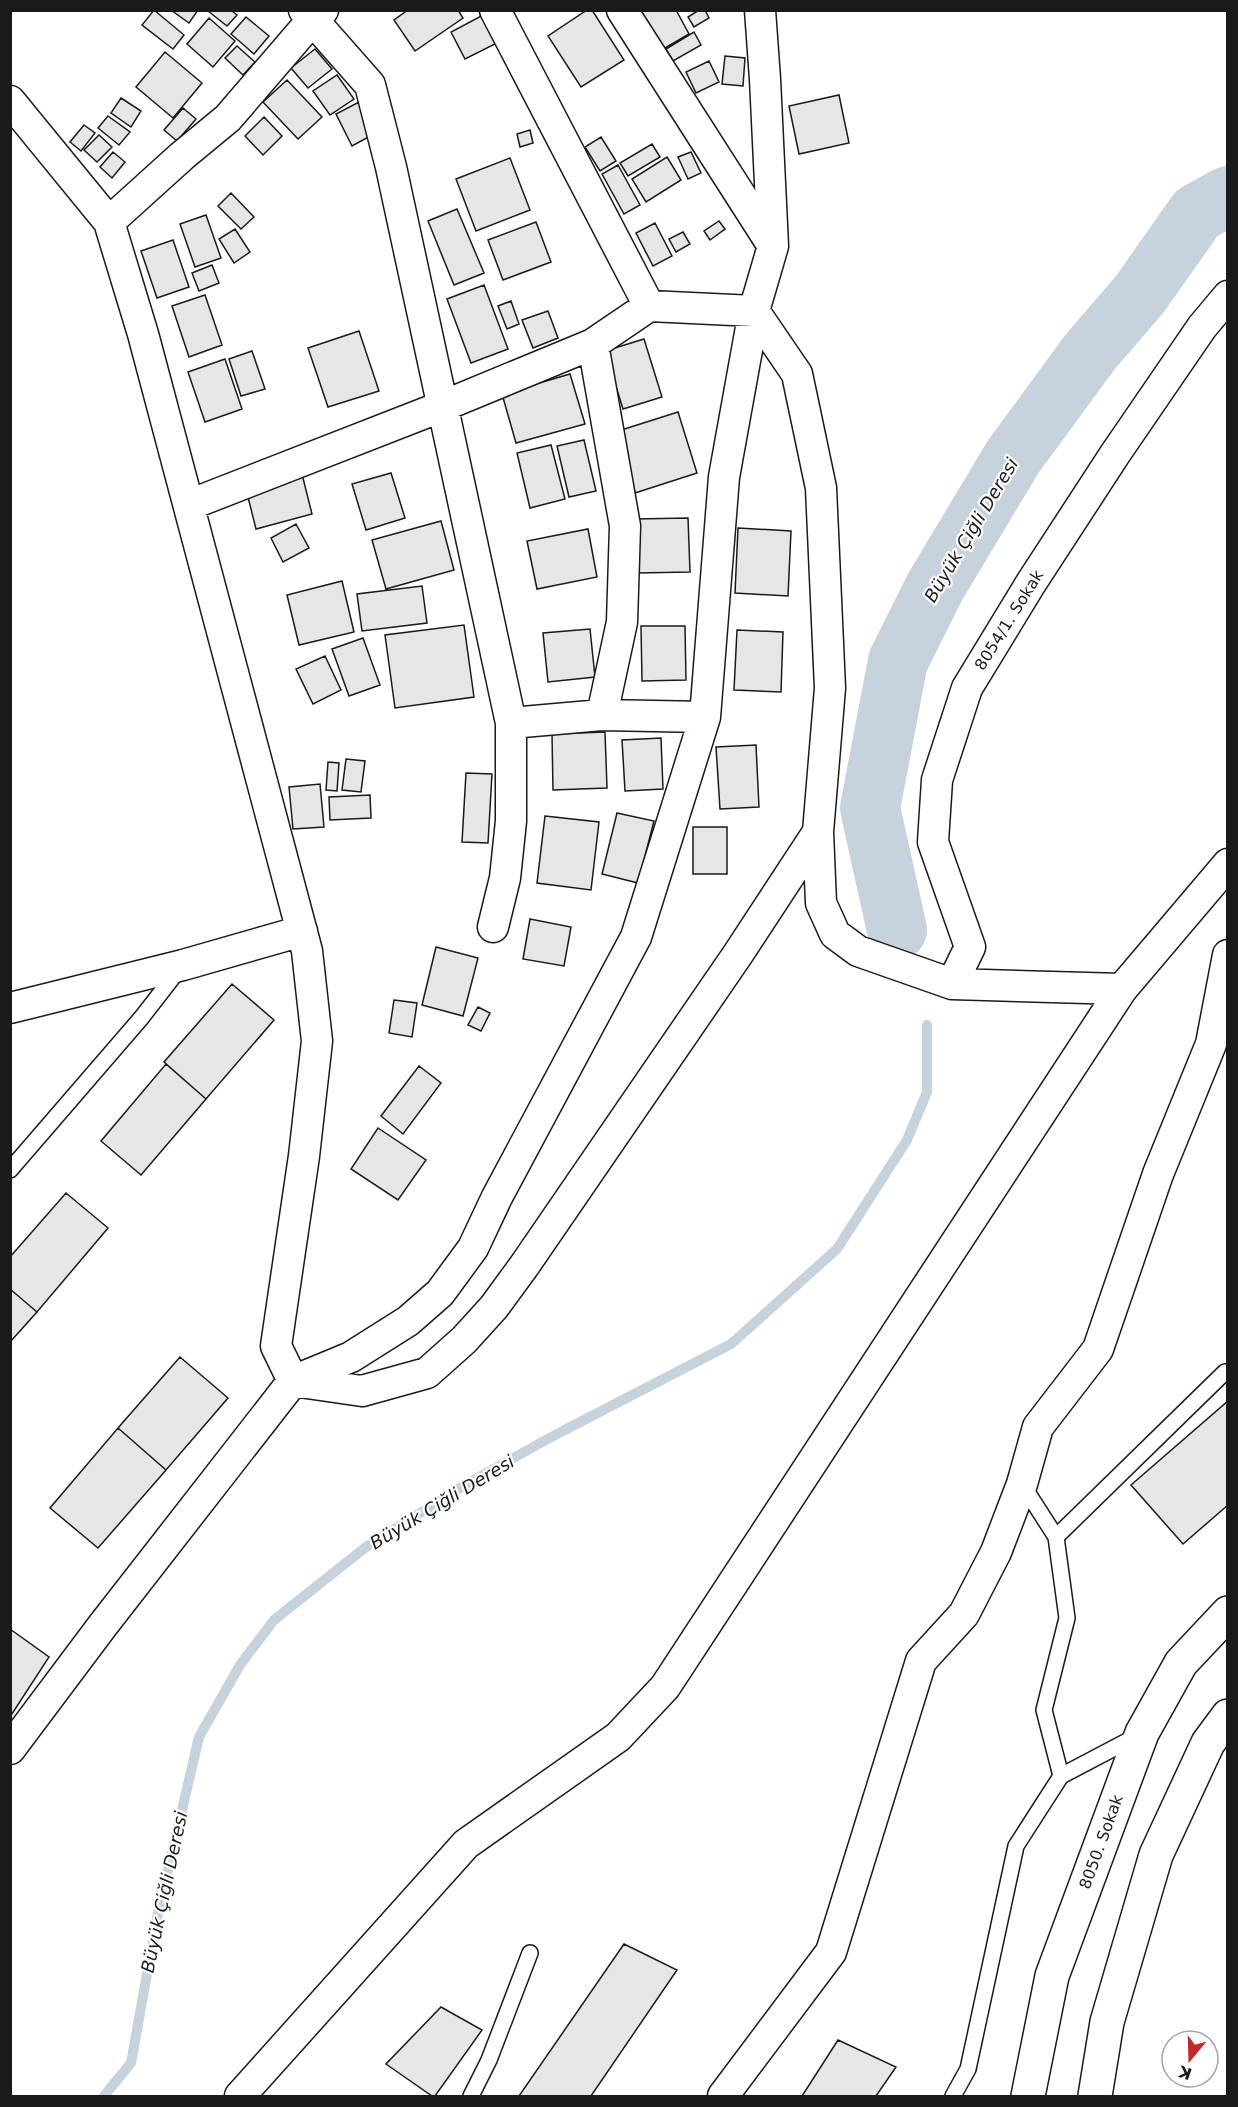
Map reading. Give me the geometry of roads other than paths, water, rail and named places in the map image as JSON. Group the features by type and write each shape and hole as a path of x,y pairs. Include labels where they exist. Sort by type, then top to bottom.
{"street":[{"path":"495,10 649,306"},
{"path":"622,10 773,246"},
{"path":"10,1749 103,1625 293,1381 351,1357 408,1322 440,1293 473,1248 497,1197 636,937 705,717 724,477 754,311 773,246 760,10"},
{"path":"109,222 228,118 313,13 370,85 392,167 511,723 511,821 505,878 493,927"},
{"path":"10,101 109,222 143,334 307,951 317,1041 304,1156 276,1346 293,1381"},
{"name":"8054/1. Sokak","path":"952,984 970,946 933,842 937,780 967,688 1031,583 1115,454 1202,327 1227,296"},
{"path":"189,505 443,406 593,344 649,306 754,311"},
{"path":"754,311 796,374 821,488 830,688 818,832 821,903 836,934 858,951 952,984 1122,989"},
{"path":"593,344 625,526 622,621 602,715"},
{"path":"511,723 602,715 705,717"},
{"path":"293,1381 362,1391 427,1373 464,1340 494,1307 524,1266 738,954 818,832"},
{"path":"240,2097 466,1844 618,1737 665,1687 1122,989 1227,864"},
{"path":"10,1008 183,965 302,931"},
{"path":"723,2097 831,1952 921,1661 964,1614 996,1552 1022,1484 1038,1427 1098,1349 1158,1174 1222,1043 1227,955"},
{"name":"8050. Sokak","path":"1028,2097 1052,1976 1142,1733 1181,1663 1227,1613"},
{"path":"1095,2097 1107,2022 1156,1855 1208,1743 1227,1716"}],"lane":[{"path":"10,1170 134,1026 183,965"},
{"path":"1056,1537 1225,1371"},
{"path":"1022,1484 1056,1537 1067,1618 1044,1710 1061,1776"},
{"path":"953,2097 968,2069 1016,1846 1061,1776 1142,1733"},
{"path":"471,2097 489,2060 530,1953"}],"waterway":[{"name":"Büyük Çiğli Deresi","path":"897,930 870,808 898,661 935,587 1013,457 1090,352 1140,294 1197,213 1228,196"},
{"name":"Büyük Çiğli Deresi","path":"104,2096 131,2063 158,1913 199,1737 240,1665 274,1620 366,1547 463,1486 555,1435 731,1344 837,1249 907,1140 927,1092 927,1025"}]}
